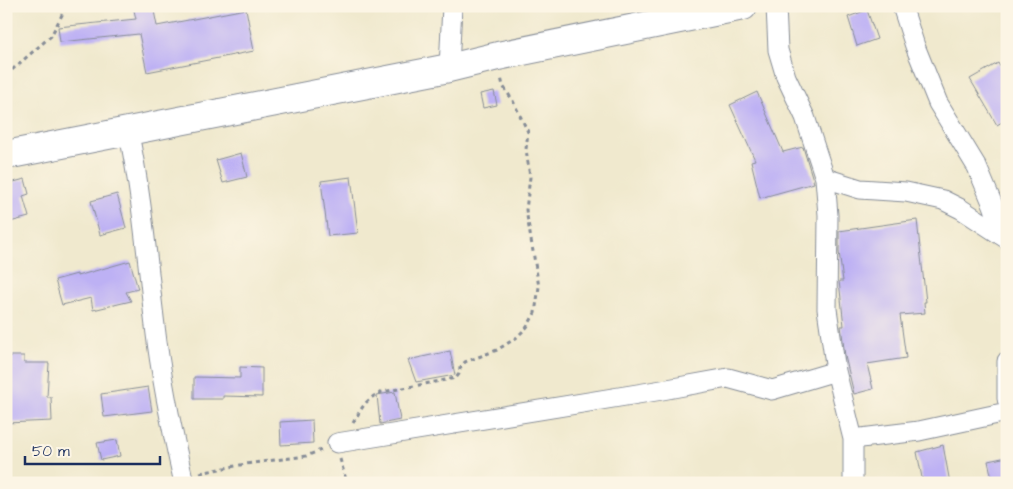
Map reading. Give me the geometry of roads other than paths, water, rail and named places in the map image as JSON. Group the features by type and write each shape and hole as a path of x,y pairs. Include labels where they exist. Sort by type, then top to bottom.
{"main road":[{"path":"6,155 449,68 498,56 742,6"}],"street":[{"path":"449,68 452,6"},
{"path":"776,6 778,50 786,77 805,117 825,178 828,215 828,309 836,371 853,439 853,483"},
{"path":"902,6 915,46 938,103 977,167 1000,226 1007,238"},
{"path":"128,130 147,249 155,327 167,407 183,479"},
{"path":"825,178 860,189 906,192 943,200 1007,238"},
{"path":"1007,360 1007,399"},
{"path":"337,443 728,378 772,390 836,371"},
{"path":"853,439 919,431 1007,412"}]}
